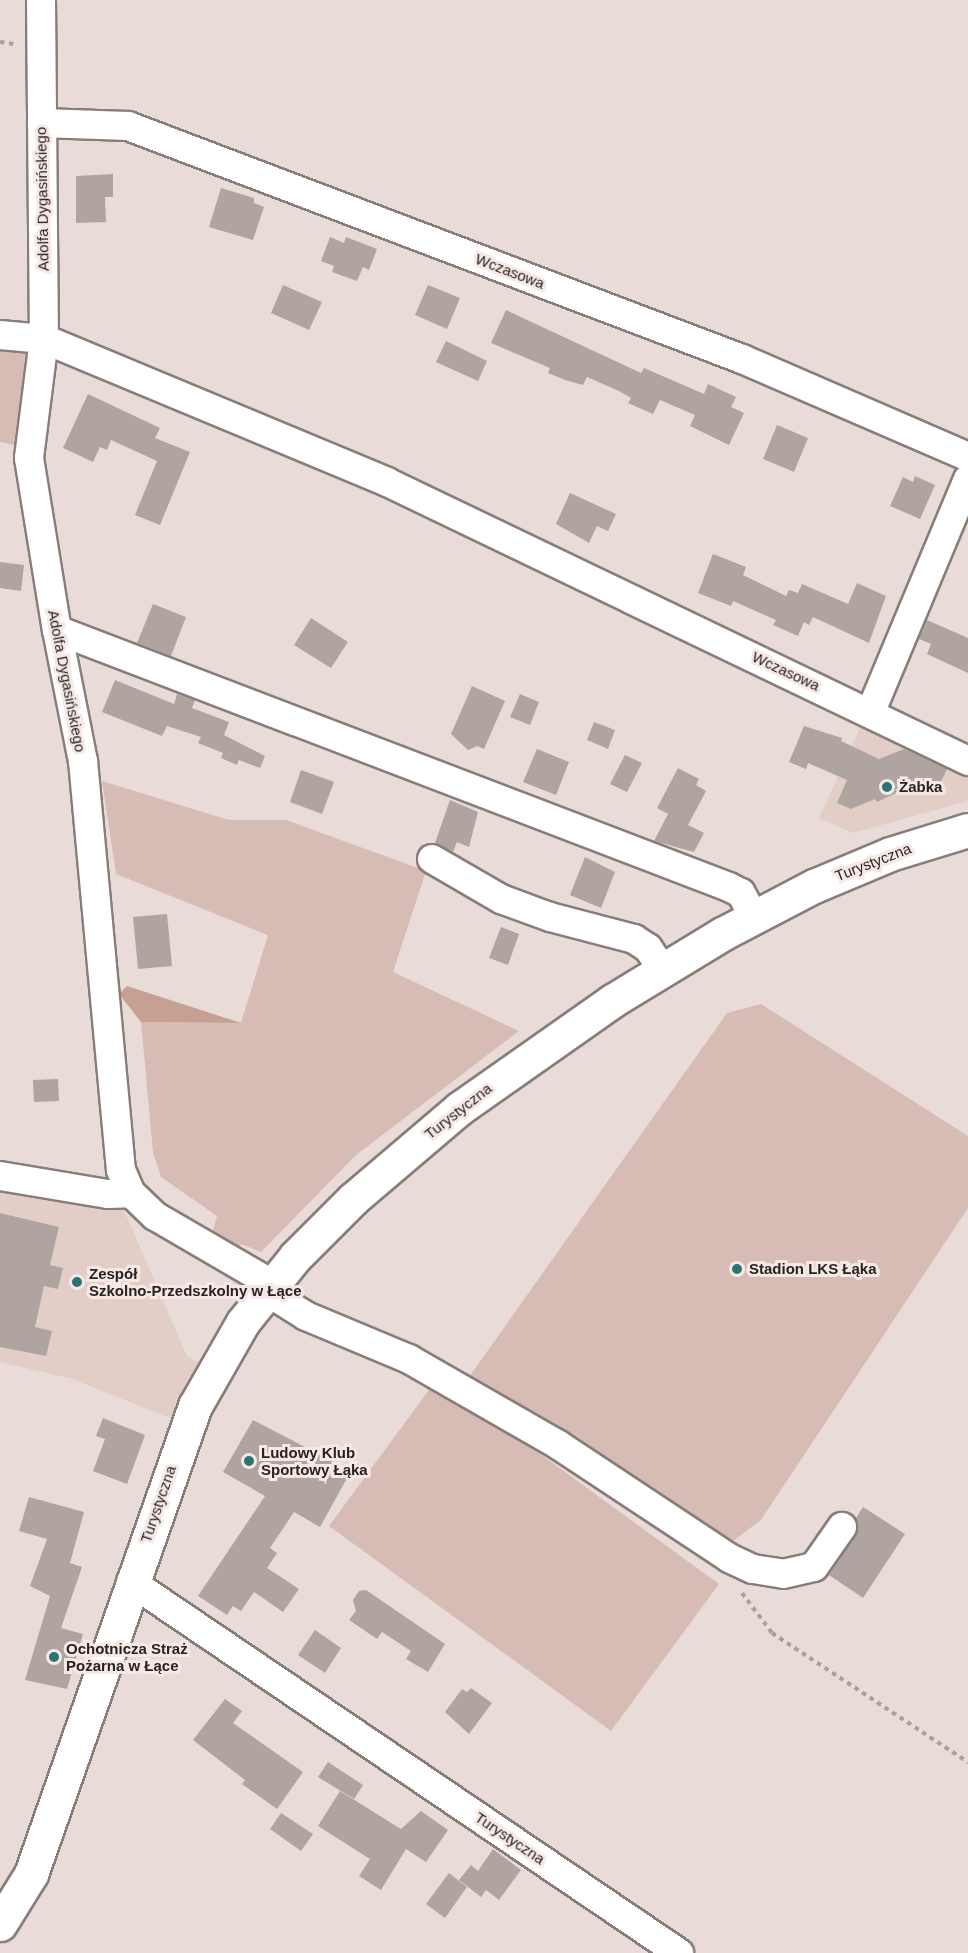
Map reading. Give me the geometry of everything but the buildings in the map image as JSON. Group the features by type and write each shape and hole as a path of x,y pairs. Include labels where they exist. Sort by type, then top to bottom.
{"main road":[{"name":"Turystyczna","path":"0,1924 31,1874 131,1582 195,1406 230,1343 269,1288 353,1199 460,1108 554,1040 662,969 754,916 860,865 968,830"}],"street":[{"name":"Adolfa Dygasińskiego","path":"40,0 44,339 29,458 57,630 83,761 121,1170 131,1193 155,1216 269,1288 306,1316 409,1359 558,1444 729,1558 753,1569 783,1574 814,1567 842,1527"},
{"name":"Wczasowa","path":"42,123 128,126 742,359 968,457"},
{"name":"Wczasowa","path":"0,335 44,339 387,483 871,711 968,761"},
{"path":"871,711 968,479"},
{"path":"57,630 729,887 741,893 754,916"},
{"path":"432,859 501,899 550,917 634,939 648,948 662,969"},
{"path":"0,1176 108,1194 131,1193"},
{"name":"Turystyczna","path":"131,1582 679,1953"}],"path":[{"path":"729,1558 733,1582 772,1633 968,1762"}],"shaded area":[{"path":"0,346 25,352 21,446 0,442"},
{"path":"863,721 968,773 968,801 853,833 819,818"},
{"path":"102,781 229,820 286,820 426,871 393,972 519,1031 356,1155 261,1252 241,1244 238,1249 212,1235 217,1216 161,1177 153,1152 141,1022 241,1023 268,935 116,874"},
{"path":"127,986 241,1023 141,1022 119,994"},
{"name":"Stadion LKS Łąka","path":"761,1004 968,1136 968,1208 761,1520 729,1544 469,1377 727,1013"},
{"name":"Zespół Szkolno-Przedszkolny w Łące","path":"0,1184 123,1208 187,1356 202,1364 172,1419 72,1379 0,1362"},
{"path":"437,1379 719,1584 611,1731 329,1526"}],"place":[{"name":"Żabka","path":"887,787"},
{"name":"Stadion LKS Łąka","path":"737,1269"},
{"name":"Zespół Szkolno-Przedszkolny w Łące","path":"77,1282"},
{"name":"Ludowy Klub Sportowy Łąka","path":"249,1461"},
{"name":"Ochotnicza Straż Pożarna w Łące","path":"54,1657"}]}
